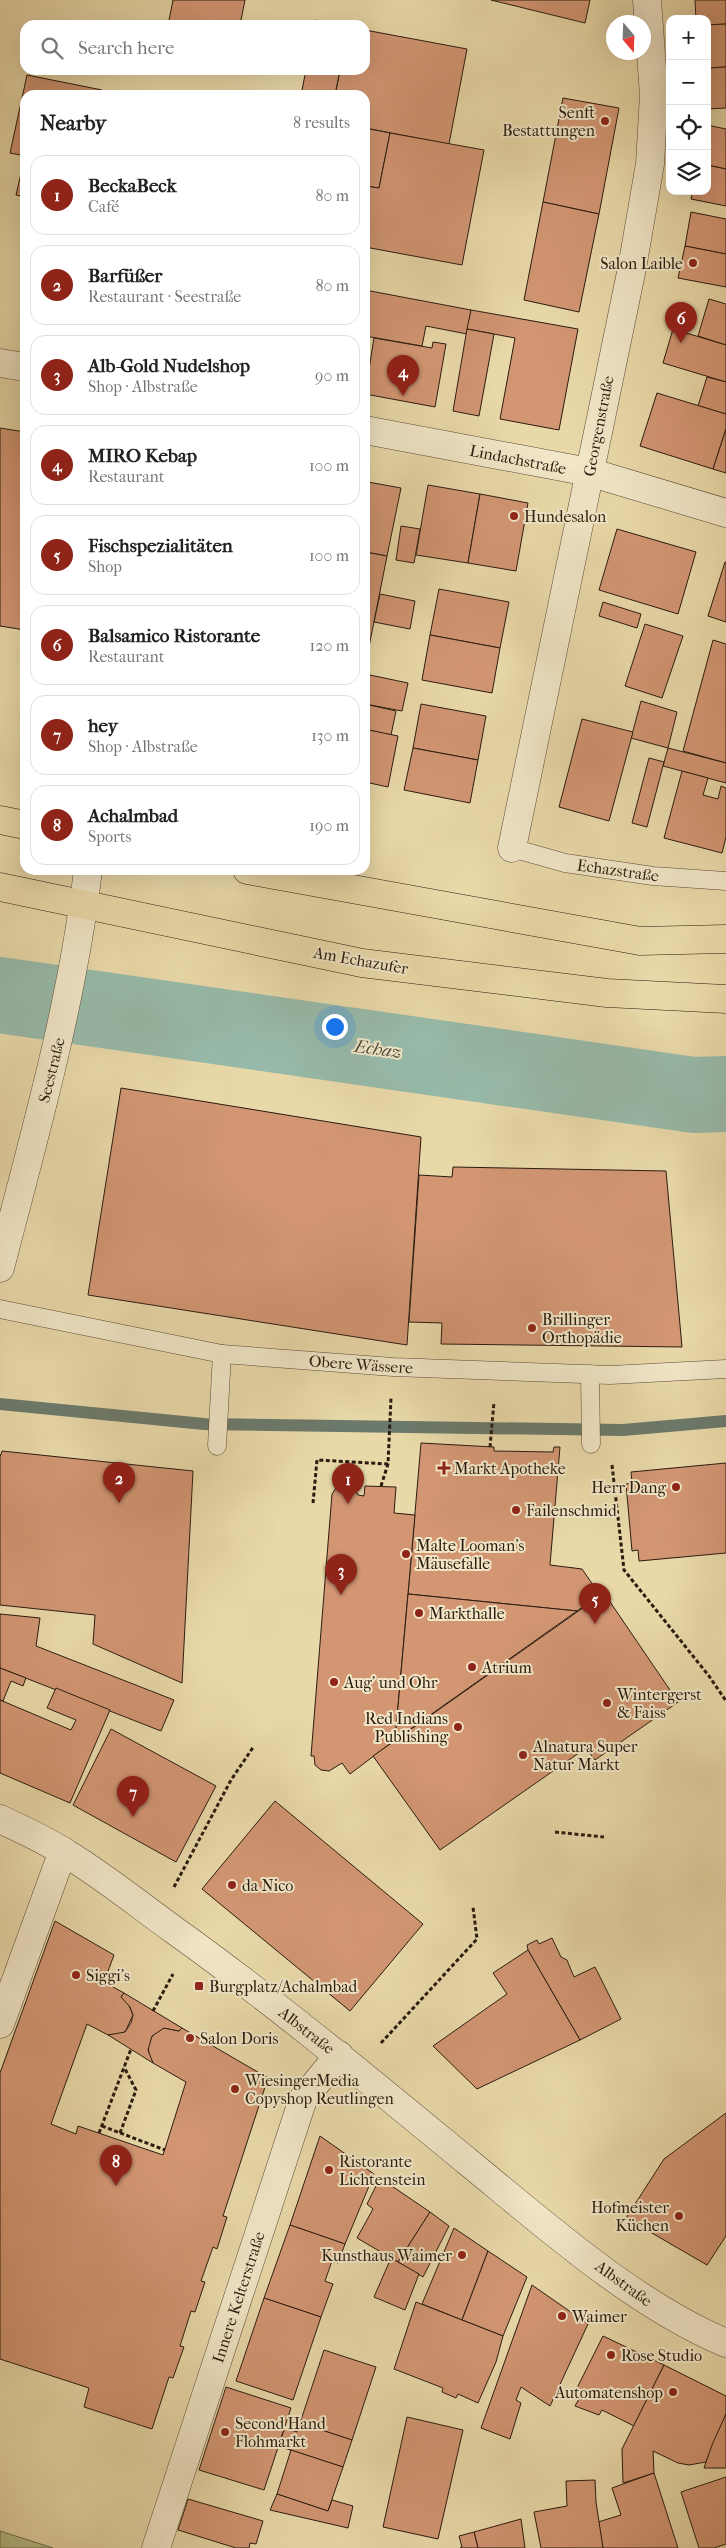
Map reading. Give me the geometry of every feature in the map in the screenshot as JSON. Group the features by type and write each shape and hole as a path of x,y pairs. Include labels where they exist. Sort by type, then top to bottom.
{"main road":[{"path":"0,820 20,824"},
{"path":"275,875 640,941 726,939"},
{"name":"Am Echazufer","path":"0,887 362,963 607,993 726,1000"}],"street":[{"name":"Georgenstraße","path":"512,848 632,268 652,149 654,95 647,0"},
{"path":"0,363 20,366"},
{"name":"Lindachstraße","path":"370,431 589,472 726,513"},
{"name":"Seestraße","path":"0,1268 56,1052 75,958 87,875"},
{"name":"Albstraße","path":"0,1819 63,1851 211,1955 339,2055 518,2203 642,2298 726,2343"},
{"path":"0,2024 63,1851"},
{"name":"Innere Kelterstraße","path":"156,2548 303,2100 339,2055"}],"lane":[{"name":"Echazstraße","path":"512,848 565,863 653,876 726,881"},
{"name":"Obere Wässere","path":"0,1309 222,1354 393,1368 610,1375 726,1369"},
{"path":"217,1446 222,1354"},
{"path":"590,1374 591,1444"}],"path":[{"path":"490,1445 493,1415"},
{"path":"380,1486 388,1464 391,1416"},
{"path":"611,1457 624,1570 709,1676 726,1701"},
{"path":"314,1503 317,1460 388,1464"},
{"path":"158,1918 231,1780 254,1746"},
{"path":"555,1832 604,1837"},
{"path":"339,2055 382,2043 471,1946 477,1938 473,1907"},
{"path":"99,2133 131,2050"},
{"path":"120,2133 136,2090 124,2067"},
{"path":"102,2126 165,2150"}],"green space":[{"path":"0,2531 53,2548 0,2548"}],"building":[{"path":"173,0 245,0 241,20 169,20"},
{"path":"491,0 590,0 585,23"},
{"path":"695,0 726,0 726,24 711,25 711,15 696,15"},
{"path":"726,24 726,67 711,68 711,25"},
{"path":"370,31 467,49 449,144 370,129 370,90 336,90 339,75 370,75"},
{"path":"726,67 726,108 711,109 711,68"},
{"path":"27,75 102,90 24,90"},
{"path":"305,75 339,75 336,90 302,90"},
{"path":"563,98 619,108 599,214 543,202"},
{"path":"20,107 20,155 10,153"},
{"path":"711,126 726,129 726,169 711,166"},
{"path":"370,129 390,133 379,188 370,187"},
{"path":"390,133 484,150 462,265 370,248 370,187 379,188"},
{"path":"711,166 726,169 726,206 691,199 692,195 711,195"},
{"path":"20,178 20,196 16,195"},
{"path":"543,202 599,214 579,312 524,300"},
{"path":"691,212 726,219 726,254 685,246"},
{"path":"685,246 726,254 726,287 678,278"},
{"path":"370,291 471,310 467,334 426,326 422,346 370,337"},
{"path":"709,299 726,304 726,345 698,336"},
{"path":"471,310 578,329 559,430 500,419 515,338 467,329"},
{"path":"467,329 494,334 479,416 453,411"},
{"path":"673,329 726,345 726,382 663,363"},
{"path":"374,338 432,348 433,342 446,344 435,407 370,395 370,363"},
{"path":"707,377 726,382 726,414 698,406"},
{"path":"657,393 726,414 726,429 713,469 640,446"},
{"path":"0,428 20,431 20,629 0,626"},
{"path":"726,429 726,473 713,469"},
{"path":"370,482 401,488 387,556 370,553"},
{"path":"428,485 480,494 468,563 416,555"},
{"path":"480,494 528,503 516,571 468,563"},
{"path":"401,526 420,529 414,563 396,560"},
{"path":"617,529 696,552 678,614 599,590"},
{"path":"370,553 387,556 370,642"},
{"path":"726,562 726,622 708,616"},
{"path":"439,589 509,602 500,648 430,635"},
{"path":"380,594 415,601 410,629 374,622"},
{"path":"603,602 641,614 637,628 599,616"},
{"path":"645,624 683,636 662,698 625,686"},
{"path":"430,635 500,648 492,693 422,680"},
{"path":"713,640 726,644 726,763 683,751"},
{"path":"370,675 408,683 402,711 370,705"},
{"path":"641,701 677,712 668,748 631,738"},
{"path":"421,704 486,716 478,760 413,748"},
{"path":"370,705 396,711 391,735 370,731"},
{"path":"582,719 633,732 609,821 559,807"},
{"path":"370,730 398,736 388,787 370,783"},
{"path":"413,748 478,760 470,803 404,790"},
{"path":"668,748 726,763 726,783 663,766"},
{"path":"649,758 664,762 647,827 632,823"},
{"path":"682,771 708,778 703,795 718,799 721,786 726,788 726,837 722,853 664,838"},
{"path":"121,1088 421,1137 407,1345 88,1295"},
{"path":"453,1167 666,1171 682,1347 441,1344 442,1323 409,1322 419,1175 452,1177"},
{"path":"421,1443 494,1447 494,1451 553,1452 554,1447 560,1447 550,1565 582,1569 600,1595 577,1611 408,1594"},
{"path":"2,1451 193,1471 182,1683 93,1644 95,1615 0,1605 0,1457"},
{"path":"726,1463 726,1553 639,1561 638,1550 632,1551 626,1484 632,1483 631,1472"},
{"path":"344,1484 355,1489 358,1495 364,1496 365,1486 396,1487 394,1513 415,1515 395,1740 350,1774 342,1763 329,1771 321,1770 315,1765 314,1756 311,1756 332,1494 336,1488"},
{"path":"604,1593 672,1693 675,1691 681,1700 595,1760 586,1748 440,1850 373,1756"},
{"path":"408,1594 577,1611 395,1740"},
{"path":"0,1614 40,1618 36,1646 174,1700 161,1731 0,1668"},
{"path":"0,1668 26,1678 23,1686 11,1681 3,1701 0,1700"},
{"path":"56,1688 110,1710 70,1803 0,1773 0,1700 71,1730 76,1720 47,1708"},
{"path":"111,1729 216,1786 176,1862 73,1805"},
{"path":"275,1801 423,1924 350,2011 202,1889"},
{"path":"55,1921 114,1955 104,1982 124,1993 121,1997 127,2001 133,2015 125,2032 117,2035 108,2035 87,2024 51,2124 76,2134 78,2126 163,2155 186,2082 153,2063 149,2057 148,2042 157,2030 164,2028 179,2031 182,2028 268,2078 223,2216 227,2217 217,2249 213,2247 201,2281 205,2282 195,2312 191,2311 180,2346 184,2347 173,2378 169,2377 152,2429 84,2407 89,2388 0,2359 0,2073"},
{"path":"552,1938 561,1957 567,1960 574,1977 595,1967 621,2019 580,2040 528,1950 527,1945 537,1940 539,1944"},
{"path":"528,1950 580,2040 477,2089 433,2046 507,1994 493,1973"},
{"path":"124,1993 182,2028 179,2031 164,2028 152,2036 148,2050 153,2063 108,2035 125,2032 131,2023 133,2015 130,2007 121,1997"},
{"path":"726,2113 726,2236 707,2265 626,2218 664,2159"},
{"path":"320,2136 374,2174 345,2244 290,2225"},
{"path":"380,2178 430,2212 398,2262 357,2238 373,2209 367,2204"},
{"path":"430,2212 449,2226 423,2277 398,2262"},
{"path":"290,2225 345,2244 338,2263 332,2261 325,2281 333,2284 321,2317 264,2298"},
{"path":"454,2228 488,2251 462,2320 422,2304"},
{"path":"488,2251 527,2277 503,2336 462,2320"},
{"path":"391,2258 419,2274 405,2310 374,2297"},
{"path":"532,2285 588,2324 550,2406 521,2387 516,2400 521,2403 510,2439 481,2428"},
{"path":"264,2298 321,2317 293,2400 236,2381"},
{"path":"416,2302 503,2336 496,2362 478,2403 458,2394 456,2398 442,2392 443,2388 394,2369"},
{"path":"603,2336 664,2365 634,2426 602,2410 599,2415 575,2406 580,2397 574,2394"},
{"path":"324,2350 376,2367 352,2440 300,2423"},
{"path":"664,2365 726,2396 726,2414 706,2462 689,2465 678,2463 653,2451 654,2473 623,2483 622,2449"},
{"path":"226,2387 291,2408 264,2490 199,2470"},
{"path":"726,2414 726,2468 704,2468 712,2445"},
{"path":"407,2417 463,2430 438,2539 383,2527"},
{"path":"300,2423 352,2440 343,2467 278,2446 285,2428 297,2432"},
{"path":"291,2450 343,2467 328,2511 277,2494"},
{"path":"654,2473 678,2548 603,2548 598,2522 621,2515 612,2488"},
{"path":"726,2477 726,2544 714,2548 699,2548 681,2492"},
{"path":"595,2480 596,2502 603,2548 541,2548 534,2512 567,2506 566,2481"},
{"path":"277,2494 328,2511 332,2500 353,2506 348,2528 270,2510"},
{"path":"188,2499 263,2521 256,2544 250,2543 249,2548 236,2548 178,2530"},
{"path":"521,2519 525,2548 478,2548 474,2532"},
{"path":"474,2532 478,2548 460,2548 462,2547 459,2536"}],"waterway":[{"name":"Echaz","path":"0,995 694,1095 726,1094"},
{"path":"0,1404 204,1424 623,1430 726,1421"}],"place":[{"name":"Senft Bestattungen","path":"605,121"},
{"name":"Salon Laible","path":"693,263"},
{"name":"Balsamico Ristorante","path":"681,343"},
{"name":"MIRO Kebap","path":"403,396"},
{"name":"Hundesalon","path":"514,516"},
{"name":"Brillinger Orthopädie","path":"532,1328"},
{"name":"Markt Apotheke","path":"444,1468"},
{"name":"Herr Dang","path":"676,1487"},
{"name":"Barfüßer","path":"119,1503"},
{"name":"BeckaBeck","path":"348,1504"},
{"name":"Failenschmid","path":"516,1510"},
{"name":"Malte Looman's Mäusefalle","path":"406,1554"},
{"name":"Alb-Gold Nudelshop","path":"341,1595"},
{"name":"Markthalle","path":"419,1613"},
{"name":"Fischspezialitäten","path":"595,1624"},
{"name":"Atrium","path":"472,1667"},
{"name":"Aug' und Ohr","path":"334,1682"},
{"name":"Wintergerst & Faiss","path":"607,1703"},
{"name":"Red Indians Publishing","path":"458,1727"},
{"name":"Alnatura Super Natur Markt","path":"523,1755"},
{"name":"hey","path":"133,1817"},
{"name":"da Nico","path":"232,1885"},
{"name":"Siggi's","path":"76,1975"},
{"name":"Burgplatz/Achalmbad","path":"199,1986"},
{"name":"Salon Doris","path":"190,2038"},
{"name":"WiesingerMedia Copyshop Reutlingen","path":"235,2089"},
{"name":"Ristorante Lichtenstein","path":"329,2170"},
{"name":"Achalmbad","path":"116,2186"},
{"name":"Hofmeister Küchen","path":"679,2216"},
{"name":"Kunsthaus Waimer","path":"462,2255"},
{"name":"Waimer","path":"562,2316"},
{"name":"Rose Studio","path":"611,2355"},
{"name":"Automatenshop","path":"673,2392"},
{"name":"Second Hand Flohmarkt","path":"225,2432"}]}
